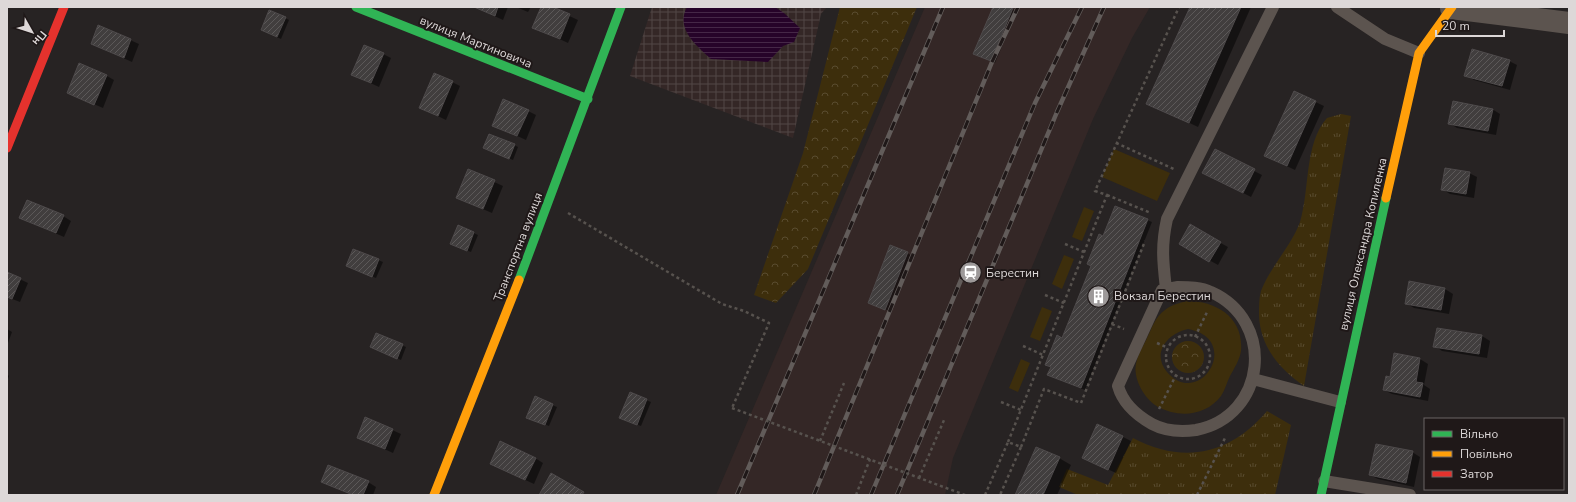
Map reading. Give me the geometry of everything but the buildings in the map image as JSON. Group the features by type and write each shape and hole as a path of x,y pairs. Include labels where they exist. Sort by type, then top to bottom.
{"street":[{"path":"7,148 64,7"},
{"name":"вулиця Мартиновича","path":"356,7 588,99"},
{"name":"Транспортна вулиця","path":"434,495 549,202 621,7"},
{"path":"1451,8 1569,23"},
{"name":"вулиця Олександра Копиленка","path":"1321,495 1340,402 1419,53 1451,8"}],"lane":[{"path":"1166,289 1162,241 1167,219 1273,7"},
{"path":"1337,7 1385,39 1419,53"},
{"path":"1178,287 1195,287 1210,291 1224,299 1237,310 1253,337 1256,353 1253,379 1243,400 1232,412 1219,422 1204,428 1188,431 1167,429 1142,419 1130,408 1121,395 1118,386 1162,290 1178,287"},
{"path":"1253,379 1340,402"},
{"path":"1324,481 1410,495"}],"path":[{"path":"1167,219 1096,191 1116,143 1179,7"},
{"path":"1116,143 1189,176"},
{"path":"985,495 1008,442 1107,195"},
{"path":"549,202 722,304 744,311 769,323 732,408 965,495"},
{"path":"1000,495 1044,389 1081,403 1147,236"},
{"path":"1065,244 1084,252"},
{"path":"1045,295 1064,302"},
{"path":"1195,337 1209,306"},
{"path":"1183,336 1195,337 1207,346 1210,360 1207,367 1203,373 1190,379 1176,375 1171,371 1166,360 1168,348 1177,338 1183,336"},
{"path":"1152,341 1168,348"},
{"path":"1023,346 1043,355"},
{"path":"1159,408 1176,375"},
{"path":"820,441 844,383"},
{"path":"1001,402 1021,410"},
{"path":"919,478 944,420"},
{"path":"1197,495 1227,434"},
{"path":"1008,442 1021,447"},
{"path":"856,495 870,459"}],"shaded area":[{"path":"652,7 827,7 821,14 793,138 630,76"},
{"path":"687,7 775,7 800,28 794,42 783,46 768,62 711,59 694,43 686,30 684,15"},
{"path":"925,7 1150,7 1132,38 1093,119 953,458 945,495 716,495"}],"green space":[{"path":"840,7 917,7 808,269 776,303 754,295 803,153"},
{"path":"1341,114 1351,116 1304,386 1279,364 1267,347 1260,326 1260,297 1265,282 1292,239 1300,222 1314,141 1327,118"},
{"path":"1114,149 1170,173 1157,201 1102,177"},
{"path":"1084,207 1094,211 1082,241 1072,237"},
{"path":"1064,255 1074,259 1062,289 1052,284"},
{"path":"1187,301 1209,304 1226,314 1238,329 1241,339 1241,351 1224,391 1215,403 1200,411 1183,414 1166,411 1148,399 1137,380 1136,367 1140,351 1159,316 1175,304","holes":["1188,329 1204,335 1213,345 1214,357 1210,368 1203,378 1192,383 1180,381 1167,372 1162,365 1161,351 1168,339 1181,331"]},
{"path":"1042,307 1052,311 1040,341 1030,337"},
{"path":"1191,341 1197,343 1202,348 1204,357 1202,366 1197,371 1185,373 1179,371 1174,366 1172,354 1174,348 1179,343"},
{"path":"1021,359 1030,363 1018,392 1009,388"},
{"path":"1267,411 1291,425 1275,495 1078,495 1059,487 1067,469 1108,485 1133,438 1152,446 1170,451 1188,453 1206,451 1222,446 1238,437 1253,426"}],"railway":[{"path":"737,495 943,7"},
{"path":"814,495 992,62 1018,7"},
{"path":"871,495 1035,103 1082,7"},
{"path":"897,495 1057,112 1104,7"}],"traffic: fast":[{"path":"356,7 588,99"},
{"path":"519,280 621,7"},
{"path":"1321,495 1386,198"}],"traffic: slow":[{"path":"1386,198 1419,53 1452,7"},
{"path":"434,495 519,280"}],"traffic: jam":[{"path":"7,148 64,7"}],"place":[{"name":"Берестин","path":"970,273"},
{"name":"Вокзал Берестин","path":"1098,296"}]}
